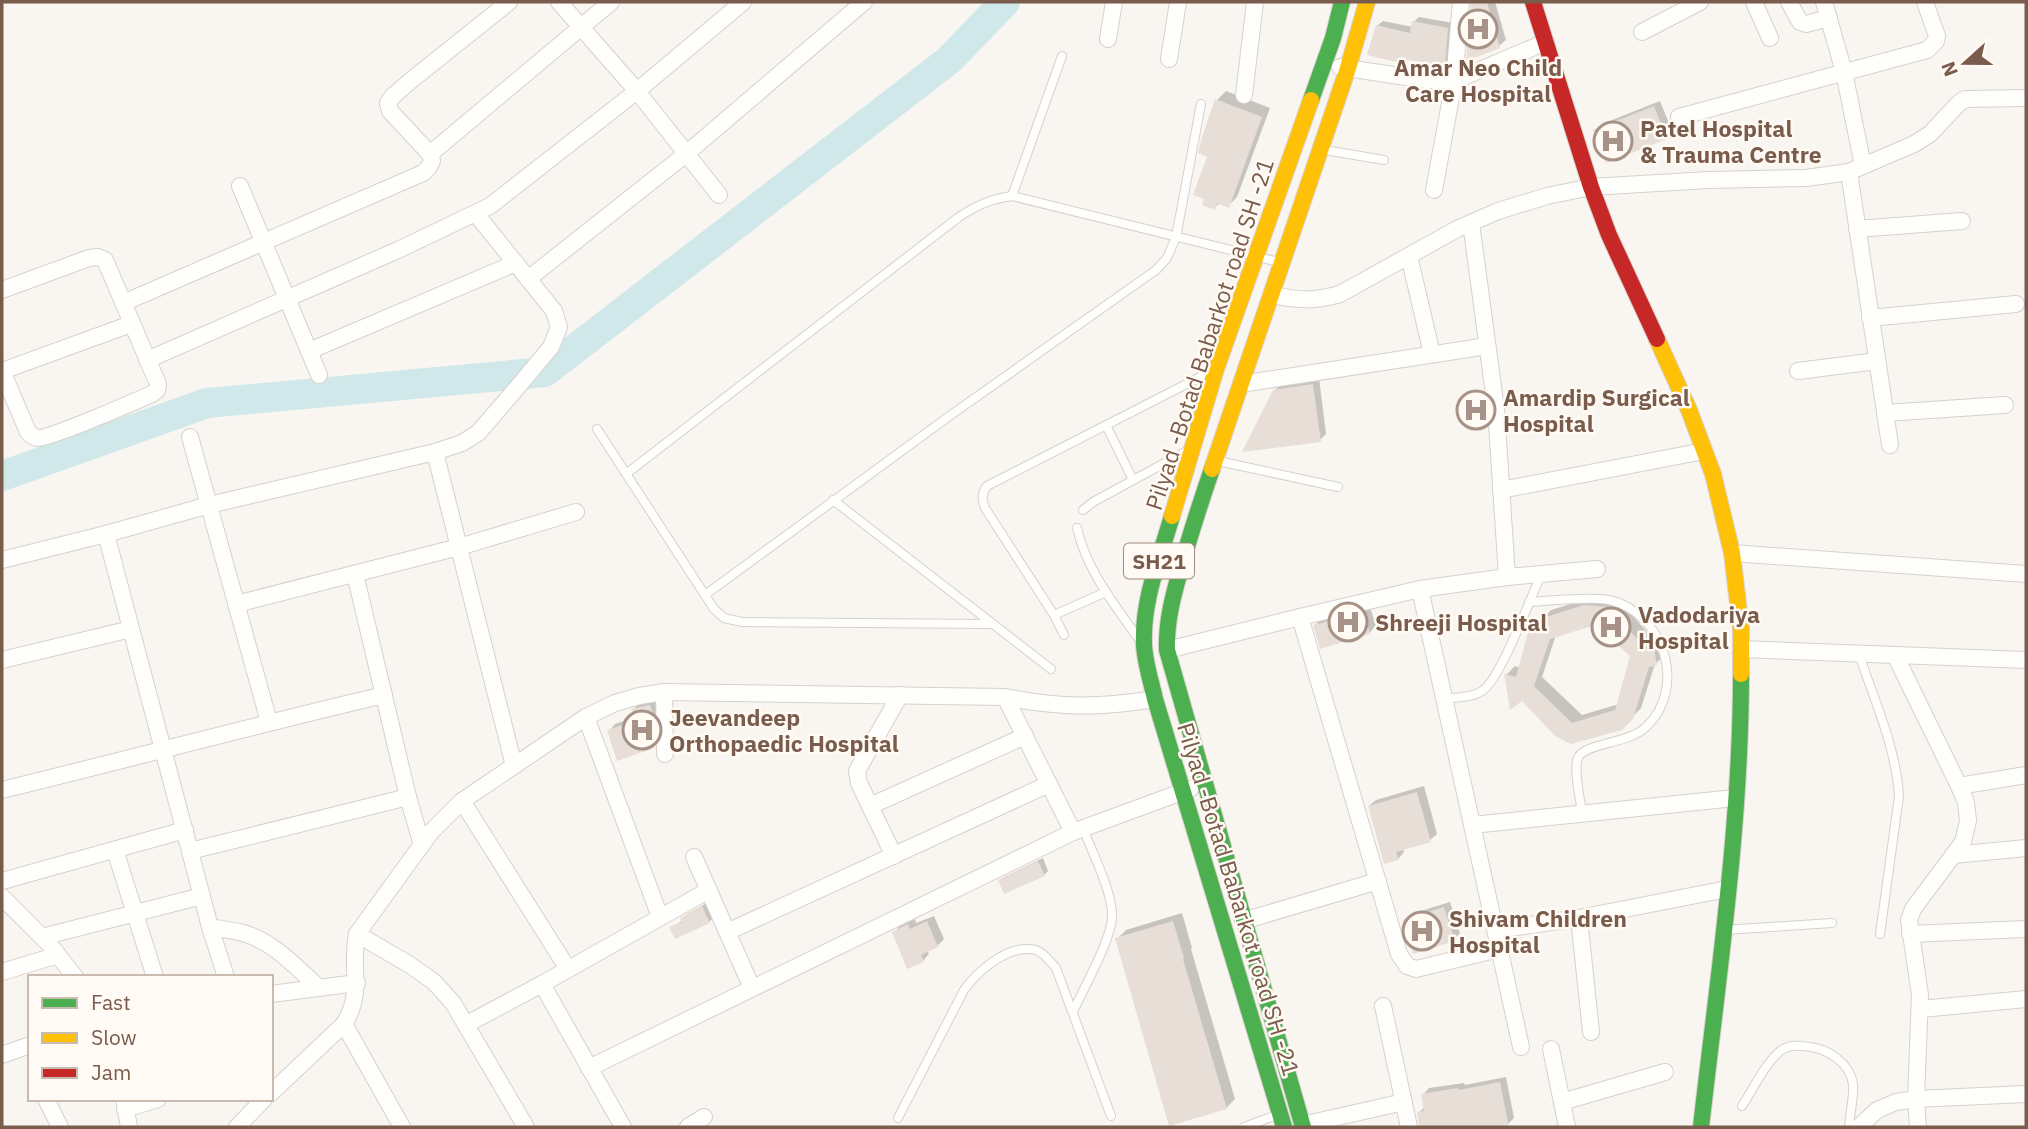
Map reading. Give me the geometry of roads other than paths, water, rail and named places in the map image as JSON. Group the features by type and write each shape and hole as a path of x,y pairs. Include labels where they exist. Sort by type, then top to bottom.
{"main road":[{"name":"Pilyad -Botad Babarkot road SH -21","path":"1282,1121 1155,699 1144,648 1144,624 1147,601 1194,447 1255,258 1333,38 1342,2"},
{"name":"Pilyad -Botad Babarkot road SH -21","path":"1303,1126 1204,786 1167,650 1166,629 1195,519 1241,384 1246,356 1271,295 1321,149 1367,2"},
{"path":"1533,2 1591,187 1609,235 1689,410 1713,474 1732,553 1741,629 1741,738 1702,1127"}],"street":[{"path":"123,303 424,173 432,160 430,154 390,111 388,103 401,89 509,2"},
{"path":"559,2 637,91 719,195"},
{"path":"430,154 611,2"},
{"path":"147,360 476,214 637,91 743,2"},
{"path":"528,279 686,154 864,2"},
{"path":"1108,39 1114,2"},
{"path":"1169,59 1178,2"},
{"path":"1244,95 1255,2"},
{"path":"1434,190 1454,81 1461,2"},
{"path":"1642,32 1700,2"},
{"path":"1754,2 1770,38"},
{"path":"1789,2 1800,22 1806,24 1829,18"},
{"path":"1824,2 1844,72 1856,169 1857,229 1890,445"},
{"path":"1679,117 1927,50 1937,36 1925,2"},
{"path":"1324,65 1426,80 1454,81 1546,41"},
{"path":"1271,295 1304,301 1340,294 1471,223 1547,195 1591,187 1708,180 1806,178 1856,169 1914,144 1930,134 1965,99 2026,98"},
{"path":"240,186 319,375"},
{"path":"2,560 209,505 435,452 462,443 478,433 551,347 559,327 554,311 476,214"},
{"path":"1857,229 1962,221"},
{"path":"1471,223 1496,410 1507,577"},
{"path":"1409,256 1432,354"},
{"path":"2,290 89,258 99,257 105,260 158,384 157,390 152,394 41,438 34,438 28,432 2,371 131,324"},
{"path":"309,351 516,263"},
{"path":"1870,318 2016,304"},
{"path":"1241,384 1488,346"},
{"path":"1798,371 1877,361"},
{"path":"1885,413 2005,405"},
{"path":"190,437 269,722"},
{"path":"1501,490 1704,451"},
{"path":"435,452 514,766"},
{"path":"236,604 459,547 576,512"},
{"path":"106,534 210,927 225,975"},
{"path":"1732,553 2026,574"},
{"path":"1167,650 1420,589 1507,577 1597,569"},
{"path":"355,573 408,797 422,845"},
{"path":"1420,589 1521,1047"},
{"path":"1300,617 1399,954 1407,966 1416,970 1499,949"},
{"path":"2,660 131,629"},
{"path":"1741,649 2026,660"},
{"path":"1895,655 1959,786 1966,802 1968,821 1963,842 1913,909 1909,920 1921,1009 1916,1099 1918,1127"},
{"path":"273,1090 344,1024 351,1013 357,983 357,934 431,832 462,801 586,717 615,702 664,692 1006,697 1071,706 1114,705 1155,699"},
{"path":"664,692 665,754"},
{"path":"2,790 384,695"},
{"path":"894,856 859,783 857,771 900,695"},
{"path":"1006,697 1049,784 1078,830"},
{"path":"586,717 660,917"},
{"path":"870,806 1025,736"},
{"path":"1959,786 2026,775"},
{"path":"727,932 1049,784"},
{"path":"589,1068 1078,830 1182,791 1204,786"},
{"path":"190,851 408,797"},
{"path":"1472,825 1735,798"},
{"path":"462,801 568,969"},
{"path":"2,881 184,830"},
{"path":"1953,855 2026,848"},
{"path":"115,850 154,975"},
{"path":"694,857 752,988"},
{"path":"1243,921 1378,881"},
{"path":"1495,930 1579,919 1727,889"},
{"path":"467,1024 709,890"},
{"path":"42,937 202,895"},
{"path":"2,897 42,937 73,975"},
{"path":"1579,919 1591,1032"},
{"path":"210,927 244,933 261,940 318,987"},
{"path":"1910,934 2026,929"},
{"path":"357,934 434,982 453,1003 526,1127"},
{"path":"2,972 58,956"},
{"path":"273,994 357,983"},
{"path":"542,984 623,1127"},
{"path":"1921,1009 2026,999"},
{"path":"1383,1006 1409,1127"},
{"path":"344,1024 402,1127"},
{"path":"2,1055 28,1047"},
{"path":"1551,1049 1567,1127"},
{"path":"1562,1102 1665,1072"},
{"path":"1859,1127 1877,1110 1896,1102 2026,1094"},
{"path":"47,1101 60,1127"},
{"path":"129,1127 124,1104 144,1101"},
{"path":"237,1127 261,1101"},
{"path":"1303,1126 1404,1102"},
{"path":"688,1127 704,1118"}],"lane":[{"path":"1012,196 1062,56"},
{"path":"705,595 948,417 1156,270 1167,258 1175,237 1201,104"},
{"path":"1321,149 1384,160"},
{"path":"626,474 959,217 981,203 995,198 1012,196 1282,263"},
{"path":"1064,635 985,508 982,492 987,486 1222,366"},
{"path":"1106,425 1133,480"},
{"path":"597,429 714,609 724,618 742,622 991,624"},
{"path":"1083,510 1194,447"},
{"path":"1215,461 1338,487"},
{"path":"834,500 1051,669"},
{"path":"1077,528 1087,558 1106,592 1144,648"},
{"path":"1444,699 1479,694 1490,685 1541,575"},
{"path":"1054,615 1106,592"},
{"path":"1529,602 1609,600 1629,608 1652,628 1661,642 1667,662 1668,681 1664,700 1646,728 1630,738 1579,754 1575,764 1583,814"},
{"path":"1859,653 1898,776 1899,796 1880,934"},
{"path":"1073,1012 1111,930 1113,914 1110,898 1078,830"},
{"path":"1723,930 1832,923"},
{"path":"898,1118 964,990 983,969 997,960 1012,952 1030,948 1044,955 1056,968 1111,1116"},
{"path":"1742,1106 1777,1054 1785,1048 1794,1045 1820,1048 1838,1059 1848,1070 1853,1082 1849,1127"},
{"path":"1244,1127 1282,1121"}],"waterway":[{"path":"2,476 207,403 545,372 949,60 1005,2"}],"place":[{"name":"Amar Neo Child Care Hospital","path":"1478,29"},
{"name":"Patel Hospital & Trauma Centre","path":"1613,141"},
{"name":"Amardip Surgical Hospital","path":"1476,410"},
{"name":"Shreeji Hospital","path":"1348,622"},
{"name":"Vadodariya Hospital","path":"1611,627"},
{"name":"Jeevandeep Orthopaedic Hospital","path":"642,730"},
{"name":"Shivam Children Hospital","path":"1422,931"}]}
